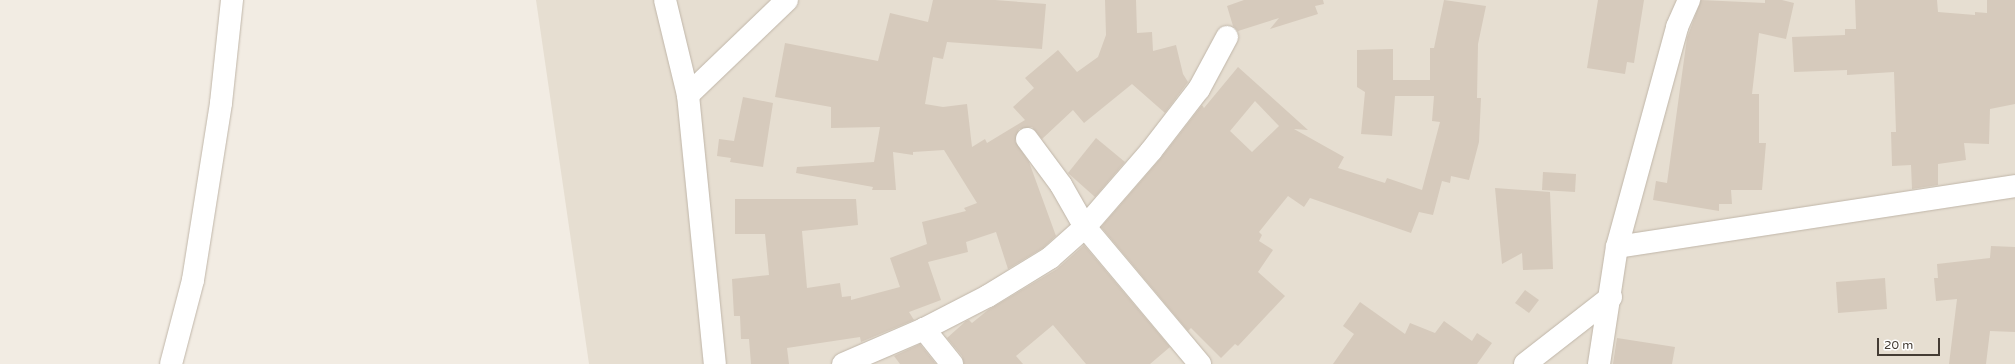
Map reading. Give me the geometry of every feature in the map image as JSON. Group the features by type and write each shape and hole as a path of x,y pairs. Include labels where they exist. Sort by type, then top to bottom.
{"street":[{"path":"171,364 193,280 221,103 232,0"},
{"path":"665,0 688,95 715,364"},
{"path":"688,95 787,0"},
{"path":"1599,364 1611,296 1617,247 1678,27 1689,0"},
{"path":"843,364 924,329 988,296 1050,258 1085,227 1151,151 1199,89 1227,37"},
{"path":"1027,139 1061,185 1085,227 1200,364"},
{"path":"1617,247 2015,186"},
{"path":"1524,364 1611,296"},
{"path":"924,329 952,364"}],"shaded area":[{"path":"536,0 2015,0 2015,364 589,364"}],"building":[{"path":"933,0 995,0 1046,4 1042,49 947,42 943,59 933,57 925,104 943,107 967,104 972,147 985,139 987,143 1025,120 1013,107 1034,88 1025,78 1058,50 1077,72 1098,57 1106,35 1105,0 1136,0 1137,33 1152,32 1153,51 1176,45 1183,74 1188,82 1165,113 1132,84 1084,123 1073,110 1042,139 1032,127 1019,129 1015,141 1029,162 1056,236 1043,248 1008,269 996,232 966,242 968,252 928,262 941,300 909,312 914,320 861,342 860,337 787,348 789,364 751,364 749,339 741,339 740,316 734,316 732,279 769,275 765,234 735,234 735,199 856,199 858,225 802,231 807,288 840,283 842,297 851,296 851,300 900,287 890,258 927,244 922,222 966,211 964,208 977,203 944,150 913,152 913,155 893,152 896,190 872,190 873,187 796,173 797,167 874,162 880,127 831,128 831,107 775,97 785,43 878,61 890,13 928,22"},
{"path":"1244,0 1323,0 1324,4 1315,6 1318,14 1270,29 1279,18 1238,31 1233,26 1227,6"},
{"path":"1444,0 1486,6 1478,44 1477,98 1481,98 1479,142 1469,180 1451,176 1450,183 1442,181 1433,215 1419,212 1411,233 1310,198 1304,207 1288,196 1259,232 1262,235 1259,241 1273,250 1258,272 1285,296 1238,346 1235,344 1221,358 1191,328 1188,331 1101,227 1160,159 1202,105 1204,108 1238,67 1308,130 1294,129 1344,157 1338,168 1385,183 1387,178 1422,190 1440,122 1432,121 1434,96 1395,96 1392,136 1361,134 1365,92 1357,87 1357,50 1393,49 1393,80 1430,80 1430,48 1434,48","holes":["1255,101 1279,126 1252,152 1230,131"]},
{"path":"1598,0 1644,0 1634,63 1627,62 1625,74 1587,68"},
{"path":"1701,0 1765,3 1765,0 1782,0 1794,3 1786,39 1759,33 1752,94 1759,94 1759,143 1766,143 1762,190 1731,190 1732,204 1719,204 1719,211 1653,200 1656,181 1667,183 1687,38"},
{"path":"1855,0 1937,0 1938,12 1975,15 1975,12 1987,13 1987,0 2015,0 2015,104 1990,109 1989,144 1964,143 1966,160 1938,164 1938,185 1912,189 1911,165 1892,166 1891,132 1896,132 1894,72 1847,75 1847,70 1794,72 1792,37 1845,35 1845,29 1856,29"},
{"path":"743,97 773,103 763,167 730,162 731,158 717,156 719,139 734,141"},
{"path":"1096,138 1125,162 1095,197 1068,173"},
{"path":"1543,172 1576,174 1575,192 1542,190"},
{"path":"1495,188 1550,192 1553,269 1523,270 1522,253 1502,264"},
{"path":"1084,245 1170,347 1150,364 1086,364 1053,325 1016,356 1023,364 964,364 962,356 947,338 966,321 969,320 972,323 988,310 1057,269"},
{"path":"1991,246 2015,247 2015,332 1990,331 1986,364 1949,364 1957,299 1936,301 1934,278 1938,278 1937,264 1990,258"},
{"path":"1885,278 1887,309 1838,313 1836,282"},
{"path":"1525,290 1539,300 1529,313 1515,303"},
{"path":"1360,302 1405,334 1410,323 1435,333 1444,321 1472,341 1477,333 1492,343 1477,364 1333,364 1354,334 1343,326"},
{"path":"1617,338 1675,347 1672,364 1613,364"},
{"path":"920,344 936,364 900,364 894,356"}]}
